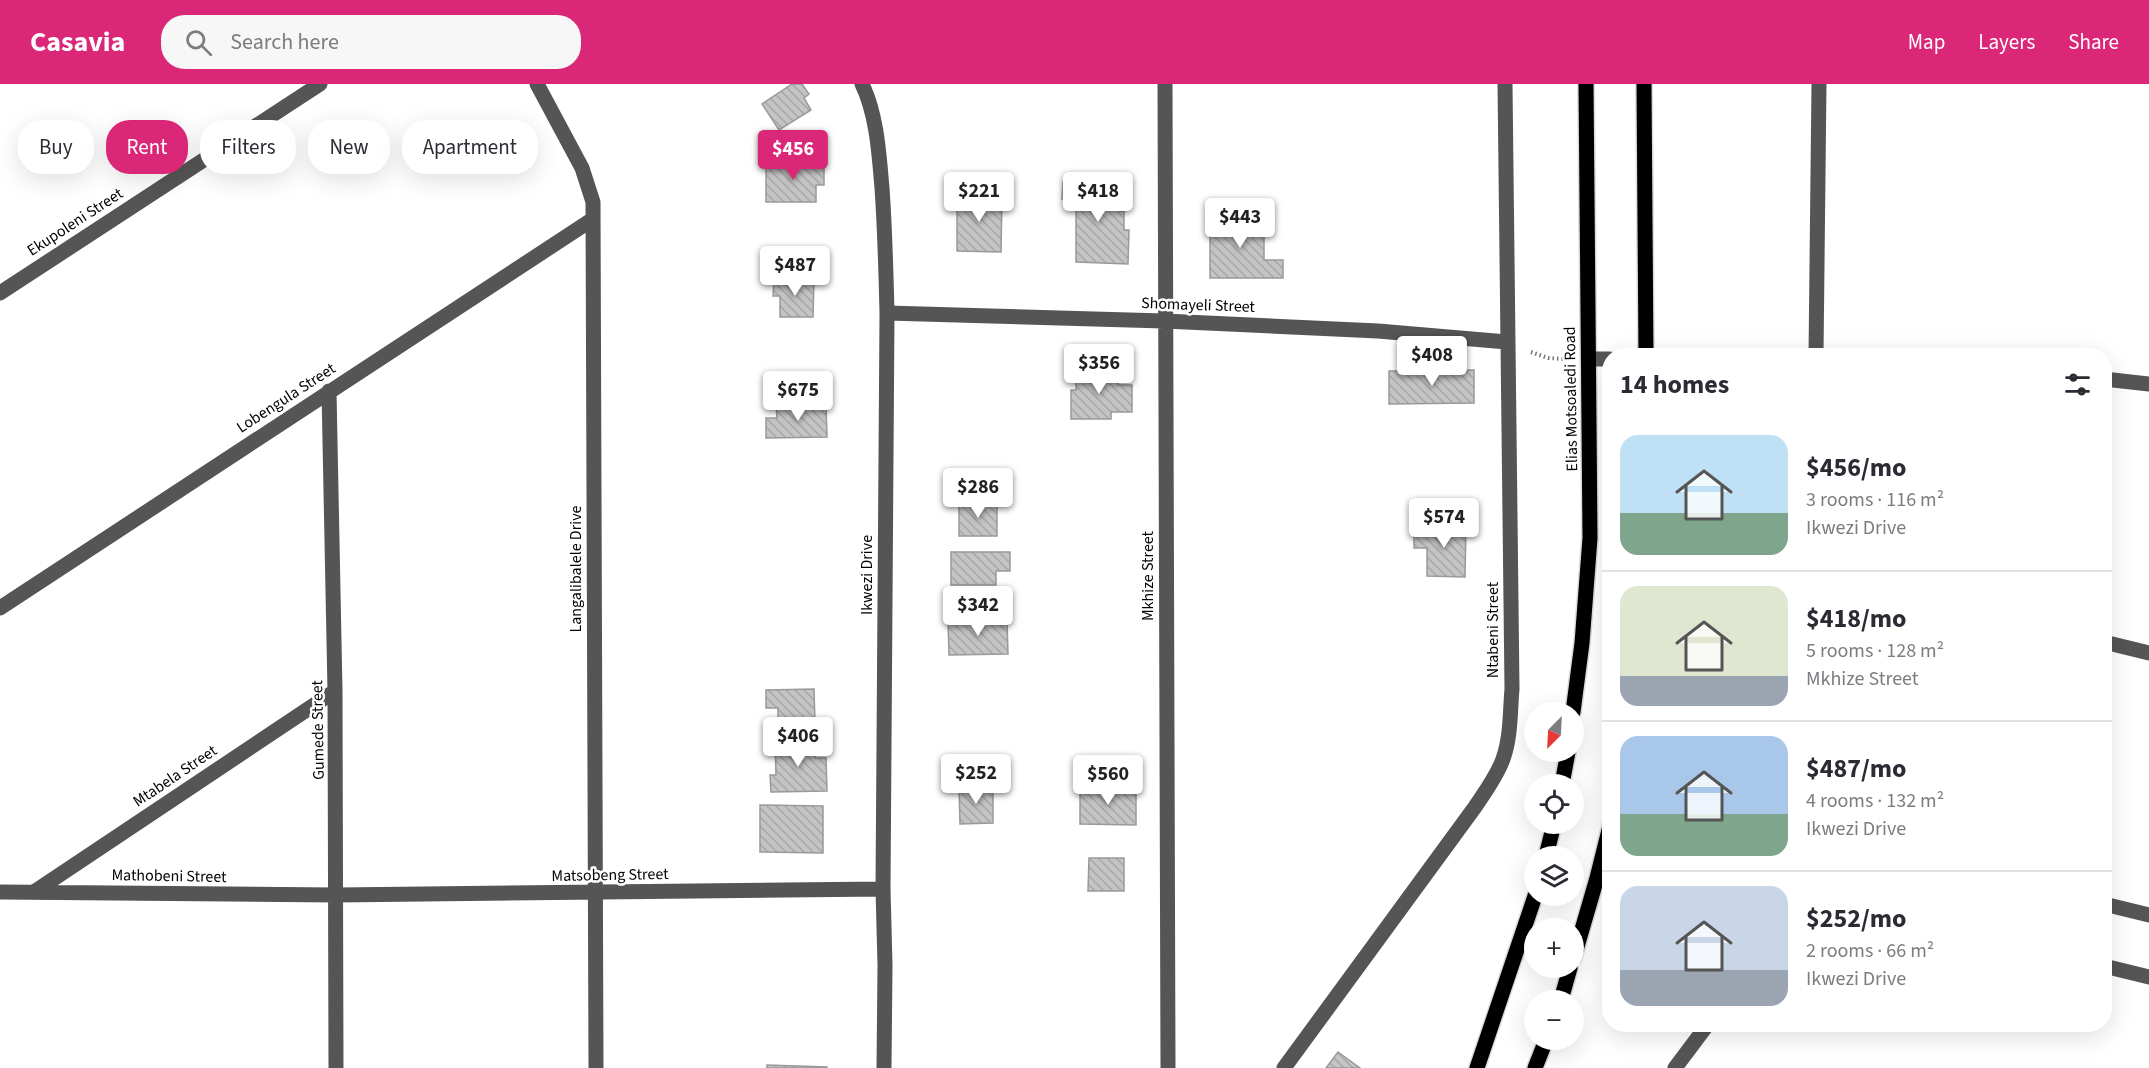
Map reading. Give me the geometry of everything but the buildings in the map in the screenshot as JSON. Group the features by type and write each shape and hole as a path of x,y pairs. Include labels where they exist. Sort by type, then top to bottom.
{"main road":[{"name":"Elias Motsoaledi Road","path":"1575,702 1590,538 1586,84"},
{"path":"1644,84 1646,348"},
{"path":"1584,923 1602,858"},
{"path":"1477,1068 1532,906"},
{"path":"1535,1068 1542,1050"}],"street":[{"name":"Ekupoleni Street","path":"0,293 321,84"},
{"name":"Langalibalele Drive","path":"537,84 582,168 591,194 593,219 596,1068"},
{"name":"Ikwezi Drive","path":"862,84 869,100 880,158 887,313 884,1068"},
{"name":"Mkhize Street","path":"1165,84 1168,1068"},
{"name":"Ntabeni Street","path":"1284,1068 1475,807 1494,778 1503,758 1509,729 1512,689 1505,84"},
{"path":"1816,348 1820,84"},
{"name":"Lobengula Street","path":"0,608 593,219"},
{"name":"Shomayeli Street","path":"887,313 1164,321 1378,331 1507,342"},
{"path":"1589,359 1602,359"},
{"path":"2112,383 2149,384"},
{"name":"Gumede Street","path":"329,391 335,691 336,1068"},
{"path":"2112,644 2149,653"},
{"name":"Mtabela Street","path":"34,892 335,691"},
{"name":"Matsobeng Street","path":"337,895 883,889"},
{"name":"Mathobeni Street","path":"0,892 337,895"},
{"path":"2112,906 2149,915"},
{"path":"2112,968 2149,977"},
{"path":"1675,1068 1702,1032"}],"path":[{"path":"1507,342 1548,358 1589,359"}]}
